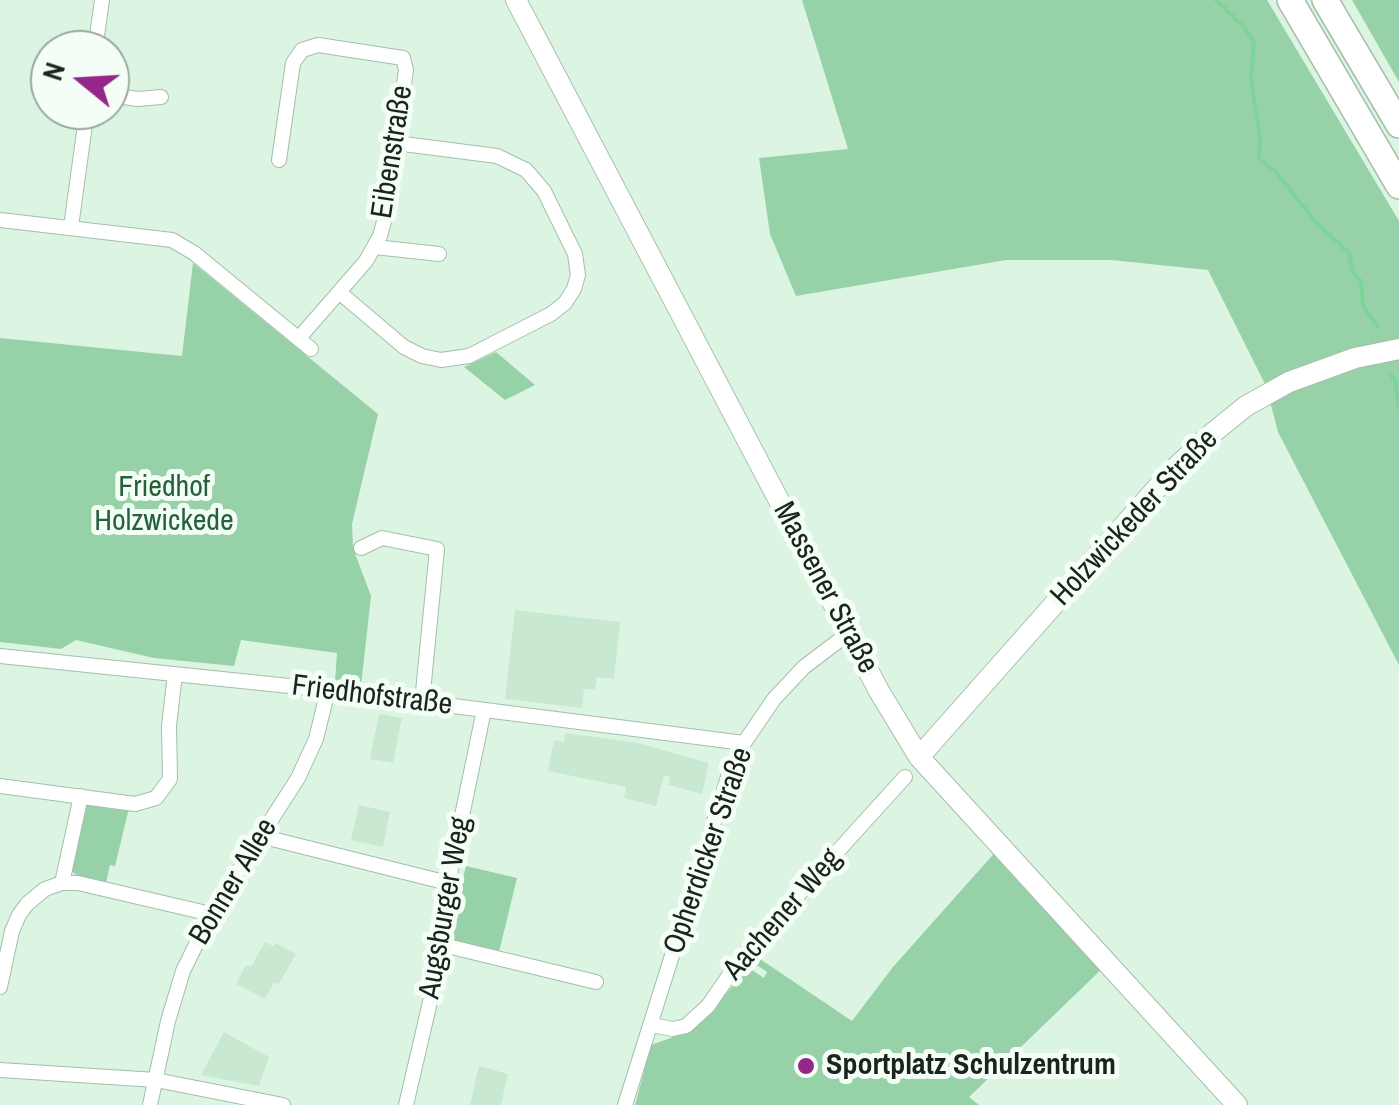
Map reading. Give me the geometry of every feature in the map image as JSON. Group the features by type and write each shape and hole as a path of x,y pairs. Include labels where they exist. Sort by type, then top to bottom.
{"highway":[{"path":"1290,0 1399,186"},
{"path":"1326,0 1399,125"}],"street":[{"path":"98,30 102,0"},
{"name":"Massener Straße","path":"516,0 879,692 919,758 1236,1105"},
{"name":"Eibenstraße","path":"71,227 154,236 180,244 305,344 375,246 386,214 406,70 403,58 318,45 302,50 293,63 279,160"},
{"path":"130,98 161,97"},
{"path":"0,220 71,227 84,130"},
{"path":"339,292 404,347 441,360 469,356 551,314 565,304 574,289 578,275 575,254 544,191 526,170 497,156 396,143"},
{"path":"375,246 439,254"},
{"name":"Holzwickeder Straße","path":"919,758 1174,470 1209,436 1246,406 1289,382 1356,358 1399,350"},
{"path":"360,548 382,538 437,549 422,702"},
{"name":"Opherdicker Straße","path":"626,1105 730,771 774,699 796,675 849,633"},
{"name":"Friedhofstraße","path":"0,656 328,690 744,743"},
{"path":"0,786 142,804 156,798 165,790 171,771 169,726 175,674"},
{"name":"Bonner Allee","path":"150,1105 173,998 211,914 306,760 328,690"},
{"name":"Augsburger Weg","path":"406,1105 454,899 448,883 484,710"},
{"name":"Aachener Weg","path":"651,1025 673,1029 686,1026 708,1006 741,958 905,776"},
{"path":"62,883 82,796"},
{"path":"260,836 448,883"},
{"path":"0,987 6,929 45,889 62,883 78,882 211,914"},
{"path":"443,945 596,982"},
{"path":"0,1070 156,1080 284,1105"}],"shaded area":[{"path":"515,610 620,622 614,679 597,677 595,689 584,689 582,708 505,699"},
{"path":"379,714 402,718 393,763 370,759"},
{"path":"566,733 638,743 709,763 702,794 668,785 670,777 664,775 656,806 624,798 626,787 548,771 554,740 564,742"},
{"path":"359,805 390,812 383,847 351,840"},
{"path":"265,942 273,946 276,943 296,954 279,984 274,982 265,999 236,984"},
{"path":"224,1032 269,1057 259,1086 201,1075"},
{"path":"479,1066 508,1074 501,1105 470,1105"}],"green space":[{"path":"802,0 1267,0 1399,221 1399,665 1278,432 1266,386 1208,270 1111,260 1006,260 796,296 770,234 759,158 848,149"},
{"path":"1352,0 1399,0 1399,82"},
{"name":"Friedhof Holzwickede","path":"193,263 378,414 352,524 353,548 371,596 361,686 335,682 337,653 241,640 234,666 154,658 76,640 61,649 0,642 0,338 182,356"},
{"path":"496,352 535,385 505,400 464,367"},
{"path":"87,804 129,808 115,866 110,865 106,883 79,877 70,870"},
{"path":"998,849 1107,964 969,1097 979,1105 635,1105 651,1045 693,1030 749,968 764,978 767,972 754,963 760,959 852,1021 893,967"},
{"path":"466,866 517,878 499,952 448,940"}],"waterway":[{"path":"1216,0 1246,29 1254,43 1251,79 1260,138 1259,159 1276,172 1313,219 1349,253 1353,273 1361,281 1363,306 1378,327"},
{"path":"1390,373 1399,408"}],"place":[{"name":"Sportplatz Schulzentrum","path":"806,1066"}]}
